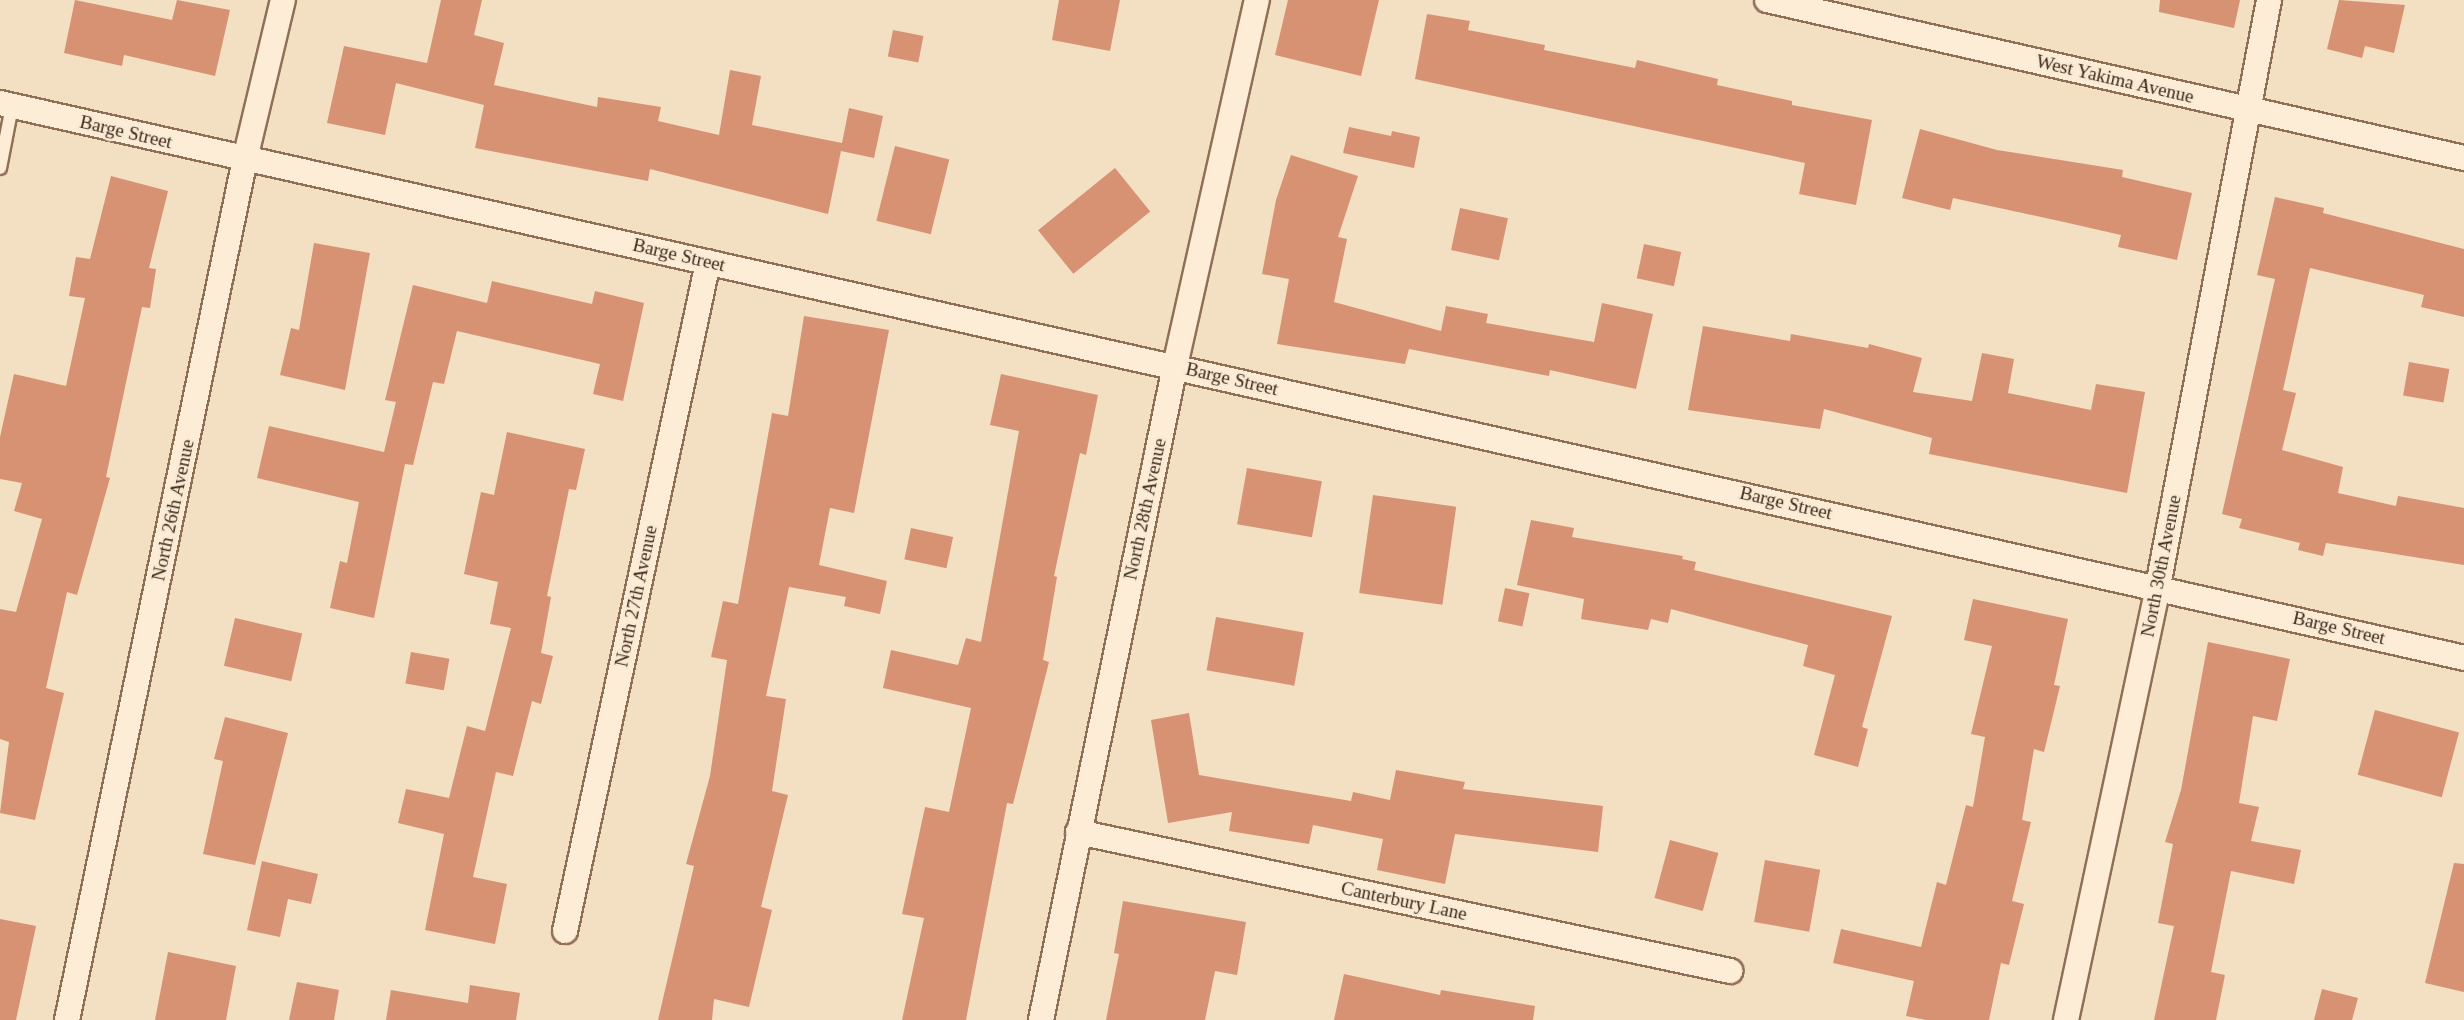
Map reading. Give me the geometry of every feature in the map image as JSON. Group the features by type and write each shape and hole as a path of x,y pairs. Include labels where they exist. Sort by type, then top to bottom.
{"street":[{"name":"North 26th Avenue","path":"67,1020 245,159 283,0"},
{"name":"North 28th Avenue","path":"1041,1020 1174,366 1257,0"},
{"name":"West Yakima Avenue","path":"1767,0 2464,158"},
{"name":"North 30th Avenue","path":"2066,1020 2158,586 2269,0"},
{"name":"Barge Street","path":"6,104 2158,586 2464,658"},
{"name":"North 27th Avenue","path":"565,931 708,262"},
{"name":"Canterbury Lane","path":"1078,832 1730,971"}],"lane":[{"path":"0,168 6,104"}],"building":[{"path":"75,0 172,20 177,0 230,10 215,76 124,55 122,66 64,53"},
{"path":"441,0 482,0 474,35 504,43 494,85 597,107 598,97 661,107 658,121 719,135 730,70 761,76 752,125 842,143 849,108 883,116 874,158 841,151 828,214 650,169 648,181 475,148 484,105 396,83 385,135 327,123 344,46 427,63"},
{"path":"1059,0 1120,0 1110,51 1052,40"},
{"path":"1288,0 1379,0 1361,76 1275,55"},
{"path":"2160,0 2240,0 2234,28 2159,12"},
{"path":"2339,0 2405,5 2394,53 2365,46 2362,58 2327,49"},
{"path":"1427,14 1470,21 1468,30 1545,45 1544,50 1635,68 1637,60 1718,79 1717,85 1792,101 1792,105 1872,120 1856,205 1799,194 1805,163 1415,79"},
{"path":"893,30 923,36 918,62 888,57"},
{"path":"1349,127 1391,136 1392,131 1420,137 1414,168 1343,153"},
{"path":"1920,129 1997,150 2123,170 2122,177 2192,193 2177,260 2118,247 2121,235 2064,222 1953,198 1950,210 1902,198"},
{"path":"895,146 949,160 931,234 876,221"},
{"path":"1291,155 1358,176 1338,237 1347,239 1334,302 1441,331 1446,306 1488,314 1486,323 1594,342 1602,303 1653,314 1636,389 1550,370 1549,376 1409,349 1405,364 1277,344 1289,279 1262,274 1276,200"},
{"path":"1115,168 1150,212 1073,274 1038,230"},
{"path":"111,176 168,191 149,268 156,269 150,308 142,307 106,477 110,478 77,595 67,592 46,688 64,693 35,820 0,813 9,742 0,739 0,609 16,612 42,519 14,511 22,483 0,479 0,437 14,374 66,386 85,298 69,296 76,257 90,259"},
{"path":"2275,197 2324,208 2323,213 2464,249 2464,317 2421,307 2424,295 2310,268 2283,390 2296,393 2282,450 2343,467 2338,493 2396,506 2398,496 2464,508 2464,565 2326,543 2323,556 2298,550 2300,543 2239,528 2242,519 2222,514 2275,279 2257,275"},
{"path":"1460,208 1508,218 1499,260 1451,250"},
{"path":"314,243 370,253 345,390 280,375 291,328 299,330"},
{"path":"1644,244 1681,252 1674,286 1637,278"},
{"path":"492,281 592,304 595,291 644,303 623,401 593,394 600,364 457,331 444,384 433,382 413,465 405,464 374,618 330,608 340,561 347,563 359,502 257,478 269,426 384,452 396,402 385,400 413,285 487,303"},
{"path":"804,316 889,330 854,513 830,508 819,565 887,581 880,614 844,606 846,597 789,587 766,696 786,699 772,791 788,795 761,907 772,910 749,1007 714,999 712,1020 658,1020 694,866 686,864 710,776 727,660 711,657 723,601 738,604 772,413 788,416"},
{"path":"1703,326 1790,341 1791,334 1868,348 1869,344 1922,358 1913,392 1972,401 1982,353 2014,359 2008,393 2091,410 2096,384 2145,392 2127,493 1929,454 1932,438 1824,409 1820,429 1688,410"},
{"path":"2409,362 2449,369 2443,403 2403,395"},
{"path":"1001,374 1098,395 1086,455 1080,453 1054,576 1057,577 1043,660 1049,662 1013,804 1007,803 966,1020 902,1020 924,918 902,914 925,807 949,812 971,708 883,688 891,650 958,665 966,638 981,642 1019,431 990,425"},
{"path":"507,432 585,449 576,490 569,489 547,596 551,597 541,653 553,656 541,704 532,701 513,776 496,772 473,877 507,884 495,944 425,930 444,834 398,823 406,789 449,798 467,726 485,731 511,628 490,624 498,582 464,574 481,492 494,495"},
{"path":"1247,468 1322,481 1312,537 1237,524"},
{"path":"1373,495 1456,507 1442,605 1359,593"},
{"path":"1531,520 1574,528 1572,537 1683,556 1682,559 1696,562 1694,570 1892,616 1862,727 1868,729 1858,767 1814,755 1835,675 1803,666 1808,645 1671,609 1668,623 1651,619 1648,630 1581,619 1584,599 1517,585"},
{"path":"911,528 953,537 946,568 904,559"},
{"path":"1505,588 1529,593 1522,626 1498,621"},
{"path":"1973,599 2068,619 2054,685 2060,686 2044,752 2034,749 2022,820 2031,822 2012,901 2024,904 2009,965 2001,963 1989,1020 1926,1020 1906,1016 1914,981 1833,963 1841,929 1921,947 1937,882 1946,885 1966,805 1973,807 1985,737 1971,734 1992,646 1964,640"},
{"path":"1216,617 1304,632 1294,686 1207,670"},
{"path":"235,618 302,634 291,681 224,666"},
{"path":"2208,642 2290,659 2277,721 2253,716 2239,803 2259,807 2251,841 2301,850 2294,884 2231,871 2211,972 2225,975 2216,1020 2154,1020 2174,926 2158,923 2173,844 2165,842 2181,790"},
{"path":"411,652 449,659 444,690 405,684"},
{"path":"2375,710 2459,733 2442,797 2358,775"},
{"path":"1189,713 1199,775 1351,801 1353,792 1390,800 1396,770 1465,782 1463,789 1603,806 1598,852 1455,834 1445,884 1377,870 1383,839 1313,825 1309,844 1229,831 1232,812 1168,823 1151,720"},
{"path":"225,717 288,733 255,865 203,854 223,761 214,759"},
{"path":"1670,840 1718,853 1703,911 1654,898"},
{"path":"1765,860 1820,870 1809,932 1754,922"},
{"path":"262,861 318,874 311,904 288,899 280,937 247,930"},
{"path":"2454,863 2464,864 2464,992 2425,983"},
{"path":"1123,901 1246,922 1237,975 1215,971 1205,1020 1106,1020 1119,954 1114,953"},
{"path":"0,919 36,926 16,1020 0,1020"},
{"path":"168,952 236,966 226,1020 155,1020"},
{"path":"1344,974 1440,995 1441,990 1535,1006 1533,1020 1334,1020"},
{"path":"297,982 339,990 334,1020 289,1020"},
{"path":"470,985 520,993 516,1020 386,1020 391,990 468,1003"},
{"path":"2322,989 2358,998 2352,1020 2314,1020"}]}
